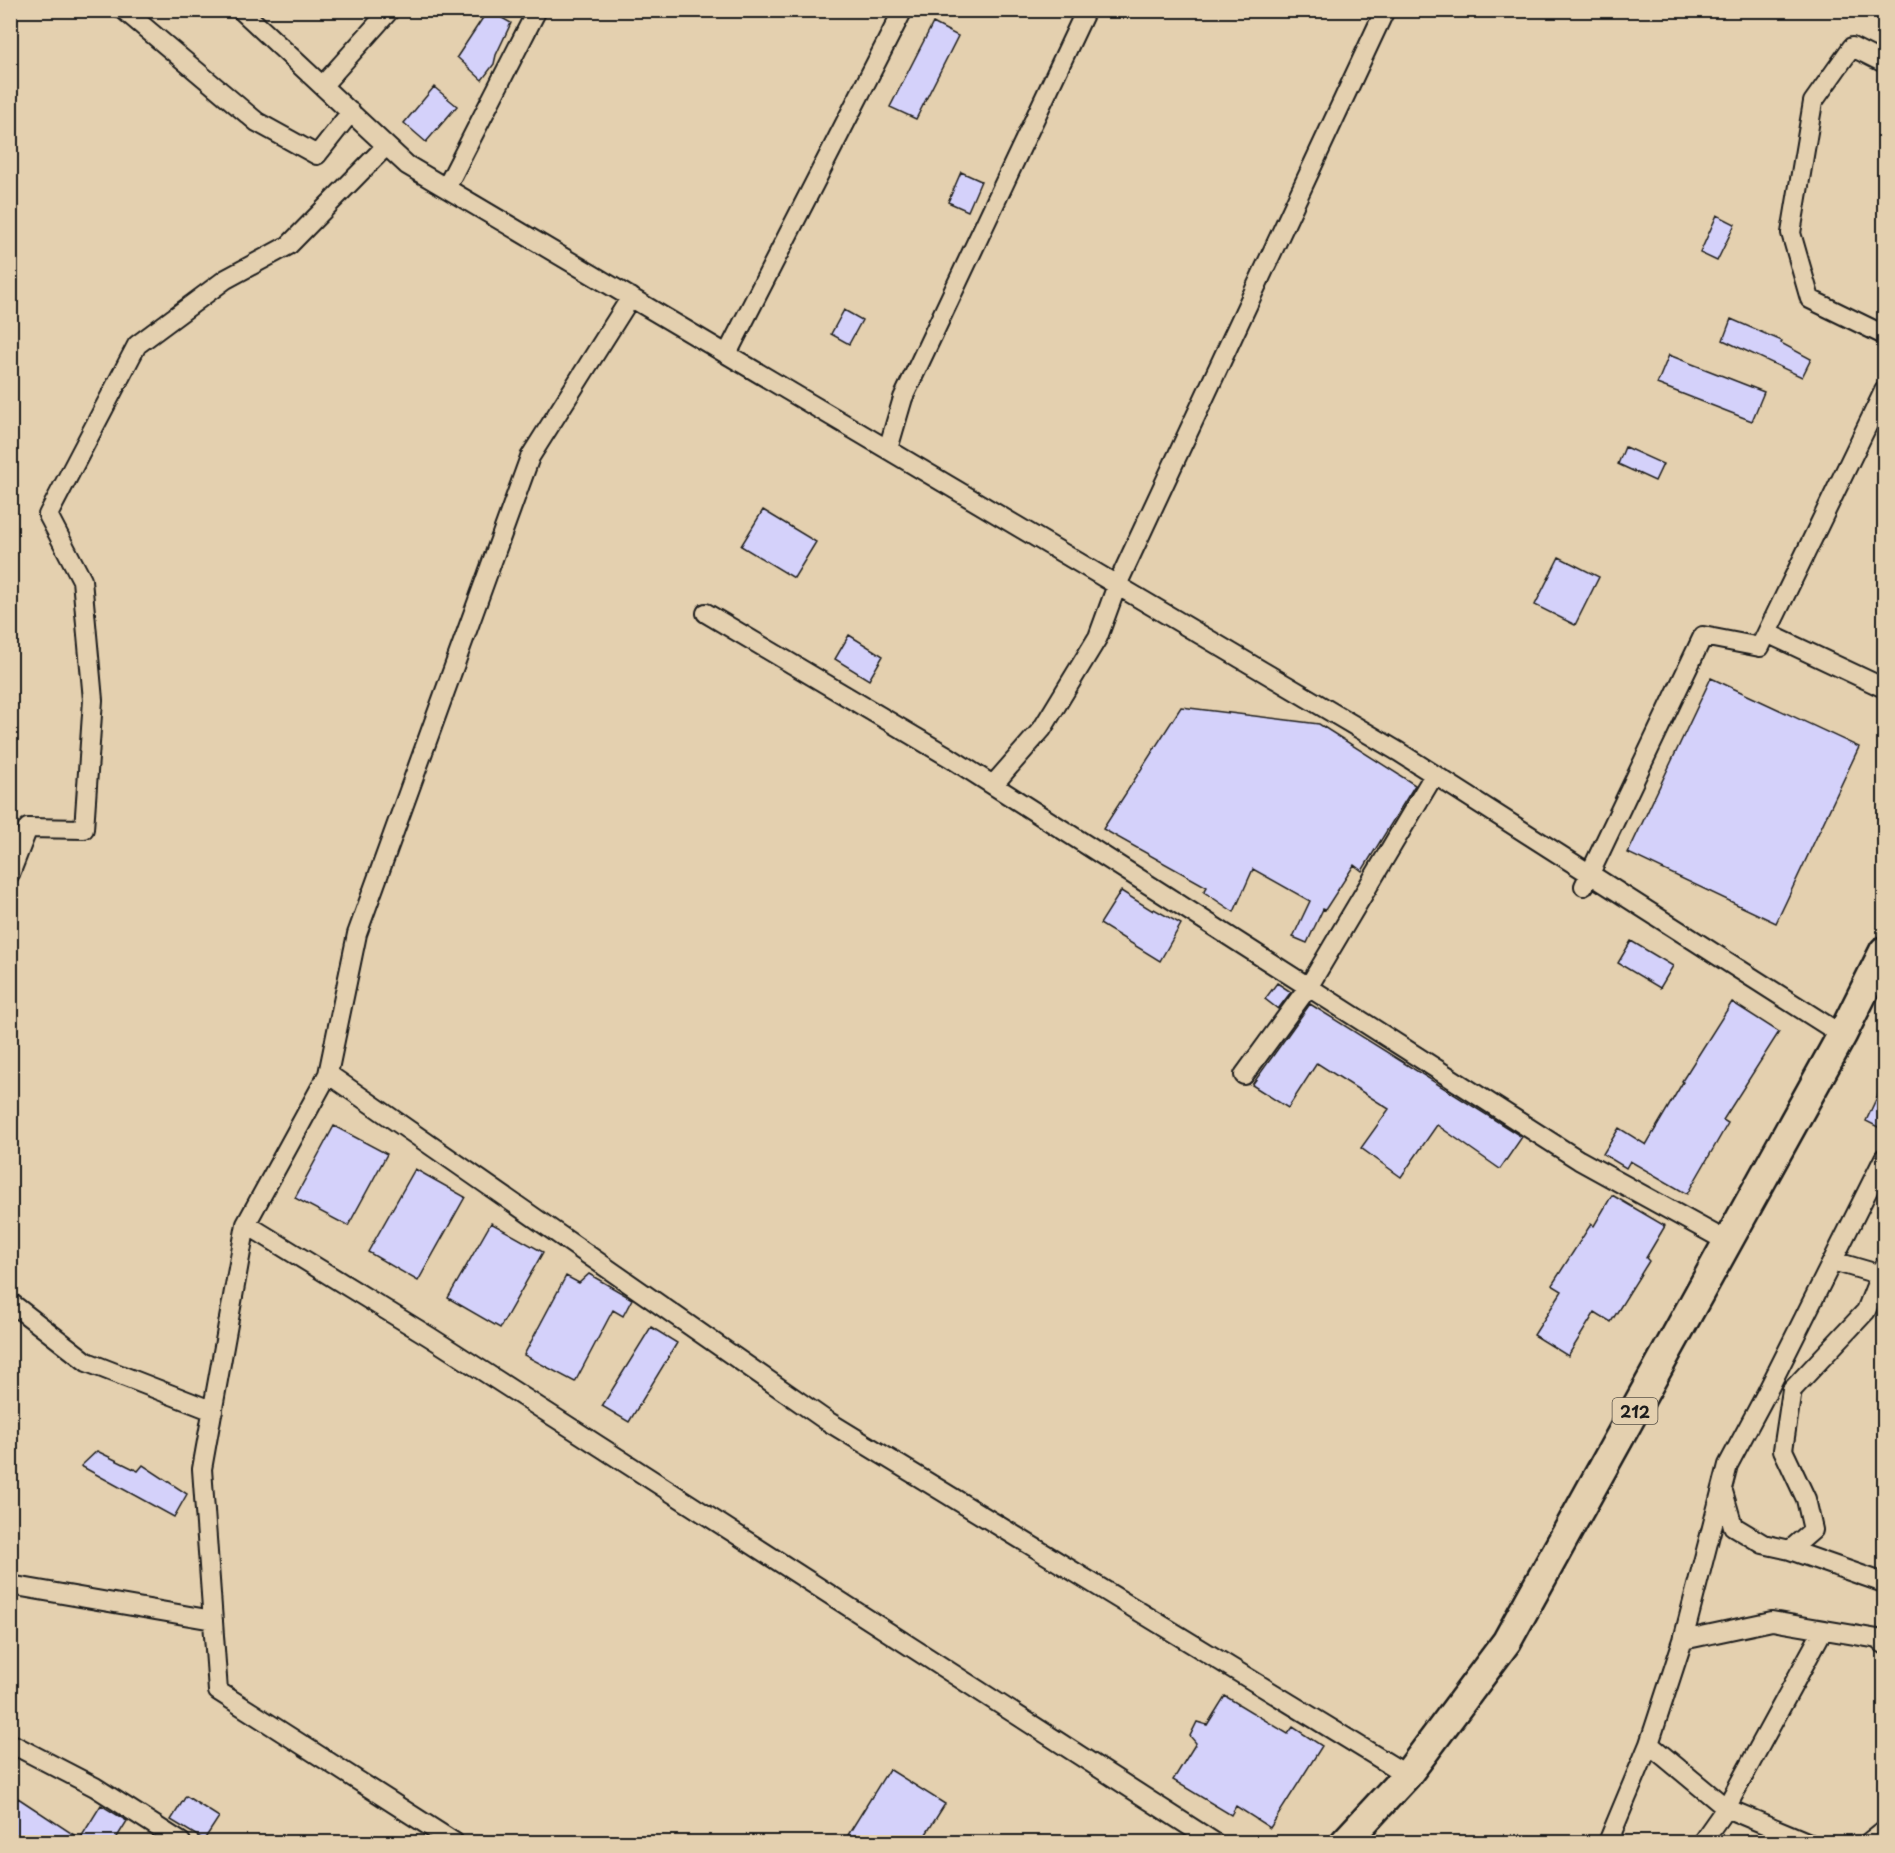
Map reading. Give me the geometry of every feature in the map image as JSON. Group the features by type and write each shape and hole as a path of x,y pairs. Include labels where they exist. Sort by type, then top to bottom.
{"main road":[{"name":"212","path":"1345,1842 1407,1775 1507,1641 1842,1035 1884,951"}],"street":[{"path":"124,10 257,122 316,155 351,112"},
{"path":"241,10 407,165 1434,775 1587,880 1842,1035"},
{"path":"323,85 390,10"},
{"path":"446,188 537,10"},
{"path":"727,354 903,10"},
{"path":"888,449 903,398 1086,10"},
{"path":"993,785 1042,729 1098,637 1117,585 1385,10"},
{"path":"1884,63 1852,46 1813,102 1791,233 1810,299 1884,334"},
{"path":"10,874 28,828 84,828 93,700 82,580 48,515 136,345 226,279 289,245 386,146"},
{"path":"454,1842 218,1691 202,1469 246,1224 328,1074 357,934 530,457 631,297"},
{"path":"1587,880 1703,636 1760,647 1882,403"},
{"path":"706,613 949,757 1579,1160 1728,1242"},
{"path":"1767,633 1884,688"},
{"path":"1244,1075 1309,986 1434,775"},
{"path":"328,1074 824,1419 1407,1775"},
{"path":"1608,1842 1649,1744 1683,1640 1728,1465 1884,1158"},
{"path":"246,1224 430,1337 1214,1842"},
{"path":"1790,1550 1813,1530 1806,1499 1783,1450 1792,1389 1866,1311 1883,1273 1833,1261"},
{"path":"10,1302 87,1362 213,1411"},
{"path":"1722,1486 1733,1526 1763,1544 1790,1550 1884,1583"},
{"path":"10,1585 213,1620"},
{"path":"1683,1640 1772,1621 1878,1639 1884,1644"},
{"path":"1702,1842 1726,1808 1823,1630"},
{"path":"10,1743 95,1787 181,1842"},
{"path":"1649,1744 1726,1808 1808,1842"},
{"path":"1616,1822 1619,1842"},
{"path":"1869,1842 1884,1830"}],"building":[{"path":"488,10 511,23 494,64 482,80 457,57"},
{"path":"933,23 958,36 916,119 890,107"},
{"path":"434,87 457,106 426,142 404,123"},
{"path":"961,172 981,181 968,211 948,202"},
{"path":"1717,215 1735,224 1717,261 1700,253"},
{"path":"844,310 862,320 849,344 831,334"},
{"path":"1731,319 1782,341 1781,343 1811,359 1802,377 1723,340"},
{"path":"1669,355 1764,392 1752,421 1657,384"},
{"path":"1625,447 1663,464 1655,481 1618,464"},
{"path":"763,510 816,542 794,578 741,546"},
{"path":"1559,557 1599,577 1575,625 1535,605"},
{"path":"849,635 883,656 869,680 835,659"},
{"path":"1711,678 1859,747 1776,923 1628,853"},
{"path":"1181,707 1319,724 1415,785 1362,871 1354,865 1325,910 1323,909 1307,943 1293,937 1310,901 1253,869 1234,912 1204,892 1207,887 1103,829"},
{"path":"1121,891 1153,911 1154,909 1181,924 1160,961 1100,924"},
{"path":"1631,941 1673,966 1660,988 1618,963"},
{"path":"1277,983 1291,992 1278,1009 1265,999"},
{"path":"1732,1002 1779,1032 1723,1120 1728,1123 1687,1194 1630,1161 1626,1168 1603,1154 1619,1128 1646,1145 1682,1081"},
{"path":"1310,1004 1522,1137 1500,1169 1437,1125 1401,1177 1361,1148 1389,1109 1317,1063 1288,1108 1252,1085"},
{"path":"1884,1082 1884,1130 1866,1121"},
{"path":"334,1126 387,1154 348,1226 295,1198"},
{"path":"415,1169 465,1197 418,1281 368,1252"},
{"path":"1612,1195 1665,1226 1646,1258 1649,1261 1611,1322 1595,1312 1568,1356 1534,1335 1562,1291 1552,1285 1591,1224 1594,1226"},
{"path":"491,1223 543,1252 500,1328 448,1298"},
{"path":"589,1274 632,1299 623,1316 613,1310 575,1382 524,1355 566,1276 579,1283"},
{"path":"651,1327 677,1343 629,1422 602,1406"},
{"path":"97,1451 138,1471 143,1465 187,1494 174,1517 81,1466"},
{"path":"1225,1696 1288,1734 1293,1727 1322,1746 1270,1828 1236,1806 1231,1815 1173,1780 1196,1743 1190,1736 1197,1722 1207,1725"},
{"path":"889,1769 945,1804 921,1842 860,1842 848,1835"},
{"path":"186,1796 219,1817 204,1840 171,1820"},
{"path":"18,1798 80,1839 101,1805 127,1821 114,1842 16,1842 10,1839 10,1809"}]}
